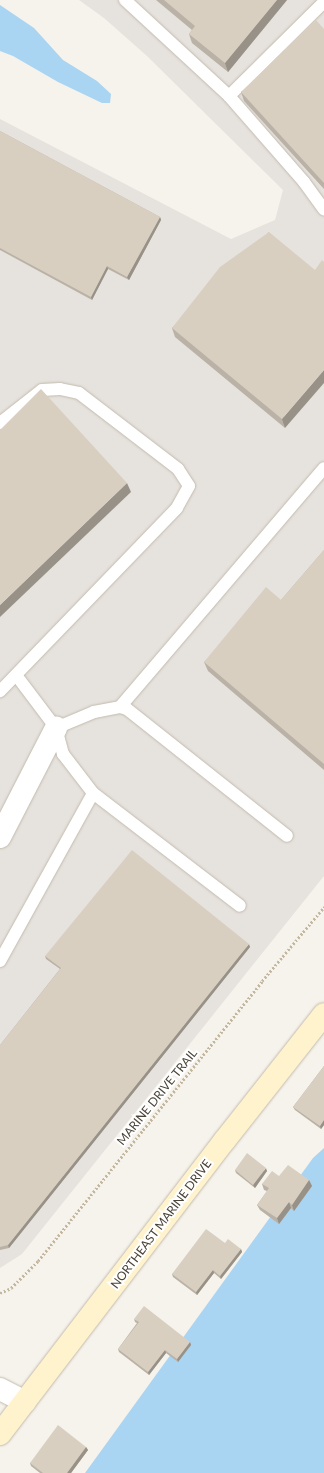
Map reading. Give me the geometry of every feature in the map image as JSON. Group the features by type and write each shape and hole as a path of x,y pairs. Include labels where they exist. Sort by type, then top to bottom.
{"main road":[{"name":"NORTHEAST MARINE DRIVE","path":"0,1434 215,1153 324,1014"}],"street":[{"path":"0,837 56,728"},
{"path":"0,1389 25,1402"}],"lane":[{"path":"125,0 229,96 304,182 324,210"},
{"path":"229,96 324,2"},
{"path":"0,423 42,390 60,389 79,393 178,469 189,486 177,508 0,691"},
{"path":"120,707 324,468"},
{"path":"16,675 56,728 63,754 93,793 240,906"},
{"path":"56,728 94,712 120,707 127,709 143,720 287,836"},
{"path":"0,961 93,793"}],"path":[{"name":"MARINE DRIVE TRAIL","path":"0,1293 12,1288 38,1261 262,981 324,907"}],"shaded area":[{"path":"79,0 324,0 324,876 22,1254 0,1268 0,119 231,239 275,220 283,190 147,56 104,18"}],"water":[{"path":"0,5 34,28 63,60 97,81 111,94 110,103 102,103 58,82 13,56 0,51"},
{"path":"324,1148 324,1473 85,1473 313,1158"}],"building":[{"path":"164,0 277,0 225,63 189,34 195,26"},
{"path":"316,20 324,29 324,183 241,92"},
{"path":"0,131 160,217 127,277 107,266 91,297 0,248"},
{"path":"269,232 315,270 322,260 324,262 324,370 282,419 172,328 220,267"},
{"path":"41,389 127,483 0,605 0,430"},
{"path":"324,550 324,764 204,662 266,587 281,600"},
{"path":"132,850 249,944 8,1245 0,1247 0,1045 61,968 45,956"},
{"path":"324,1066 324,1120 320,1126 293,1107"},
{"path":"247,1153 266,1168 253,1185 235,1170"},
{"path":"288,1165 309,1180 292,1205 289,1202 277,1218 257,1205 269,1188 262,1184 272,1171 279,1176"},
{"path":"206,1229 225,1243 228,1239 241,1249 220,1276 213,1270 196,1292 172,1274"},
{"path":"144,1306 190,1342 177,1359 165,1350 148,1372 118,1349 139,1322 134,1319"},
{"path":"58,1425 86,1447 67,1473 43,1473 30,1463"}]}
